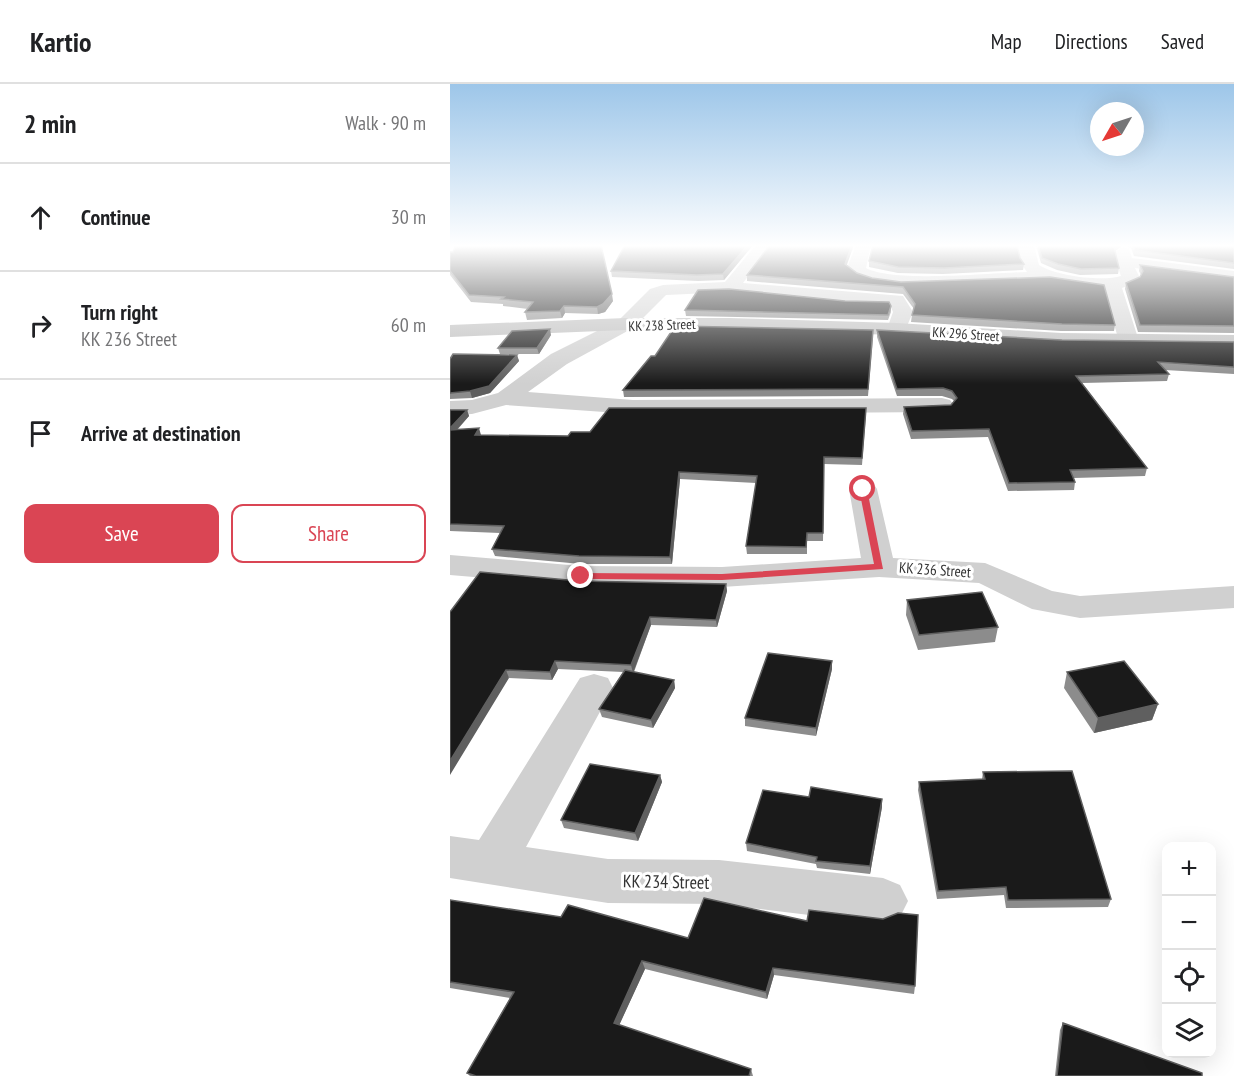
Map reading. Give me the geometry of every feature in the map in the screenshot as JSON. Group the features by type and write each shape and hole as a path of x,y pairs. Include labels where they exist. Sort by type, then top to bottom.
{"main road":[{"name":"KK 238 Street","path":"626,324 729,324 897,329"},
{"path":"450,331 626,324"},
{"name":"KK 296 Street","path":"897,329 1061,339 1234,341"}],"street":[{"path":"626,324 660,291"},
{"path":"775,291 896,300"},
{"path":"897,329 903,312 896,300 898,291"},
{"path":"1114,291 1128,338"},
{"name":"KK 238 Street","path":"450,408 472,407 506,399 559,359 626,324"},
{"path":"506,399 633,406 942,405"},
{"path":"863,489 879,567"},
{"name":"KK 236 Street","path":"450,565 581,576 722,577 879,567 985,573 1044,601 1080,607 1234,597"},
{"path":"471,860 594,688"},
{"name":"KK 234 Street","path":"471,860 608,881 719,882 883,901"}],"building":[{"path":"466,291 611,291 612,294 597,307 564,306 560,311 525,312 533,302 501,299 504,297 469,295"},
{"path":"697,291 751,291 845,301 889,302 891,306 888,315 685,310"},
{"path":"906,291 1106,291 1115,325 912,315 915,304"},
{"path":"1129,291 1234,291 1234,326 1140,325"},
{"path":"675,326 873,330 868,389 623,390 651,356 655,356"},
{"path":"550,329 537,348 498,348 512,331"},
{"path":"877,330 1062,340 1234,342 1234,367 1158,362 1169,374 1076,376 1147,468 1070,470 1075,482 1009,483 989,429 912,431 904,407 951,405 957,398 952,391 943,388 897,389"},
{"path":"453,354 517,355 489,386 450,393 450,359"},
{"path":"609,408 866,408 862,458 824,457 823,533 807,533 806,547 746,546 757,476 679,472 670,557 579,556 492,549 504,526 450,524 450,430 479,428 475,435 568,436 571,432 590,432"},
{"path":"450,410 467,410 450,428"},
{"path":"480,572 579,581 726,584 716,620 650,617 631,665 555,661 550,672 506,670 450,761 450,612"},
{"path":"982,592 998,627 919,635 907,600"},
{"path":"768,653 832,661 816,728 745,718"},
{"path":"1124,661 1158,704 1098,718 1067,672"},
{"path":"625,670 674,680 651,720 599,709"},
{"path":"590,764 660,775 635,833 561,820"},
{"path":"1072,771 1111,899 1008,900 1006,887 938,891 919,782 985,779 983,772"},
{"path":"811,787 882,799 870,866 816,861 817,857 746,843 763,790 809,797"},
{"path":"704,898 807,921 809,910 883,919 898,913 918,915 915,986 773,968 766,992 642,961 614,1023 751,1069 749,1076 476,1076 467,1073 514,992 450,982 450,900 561,917 568,905 688,938"},
{"path":"1063,1023 1202,1073 1202,1076 1057,1076"}],"route":[{"path":"581,576 722,577 879,567 863,489"}]}
